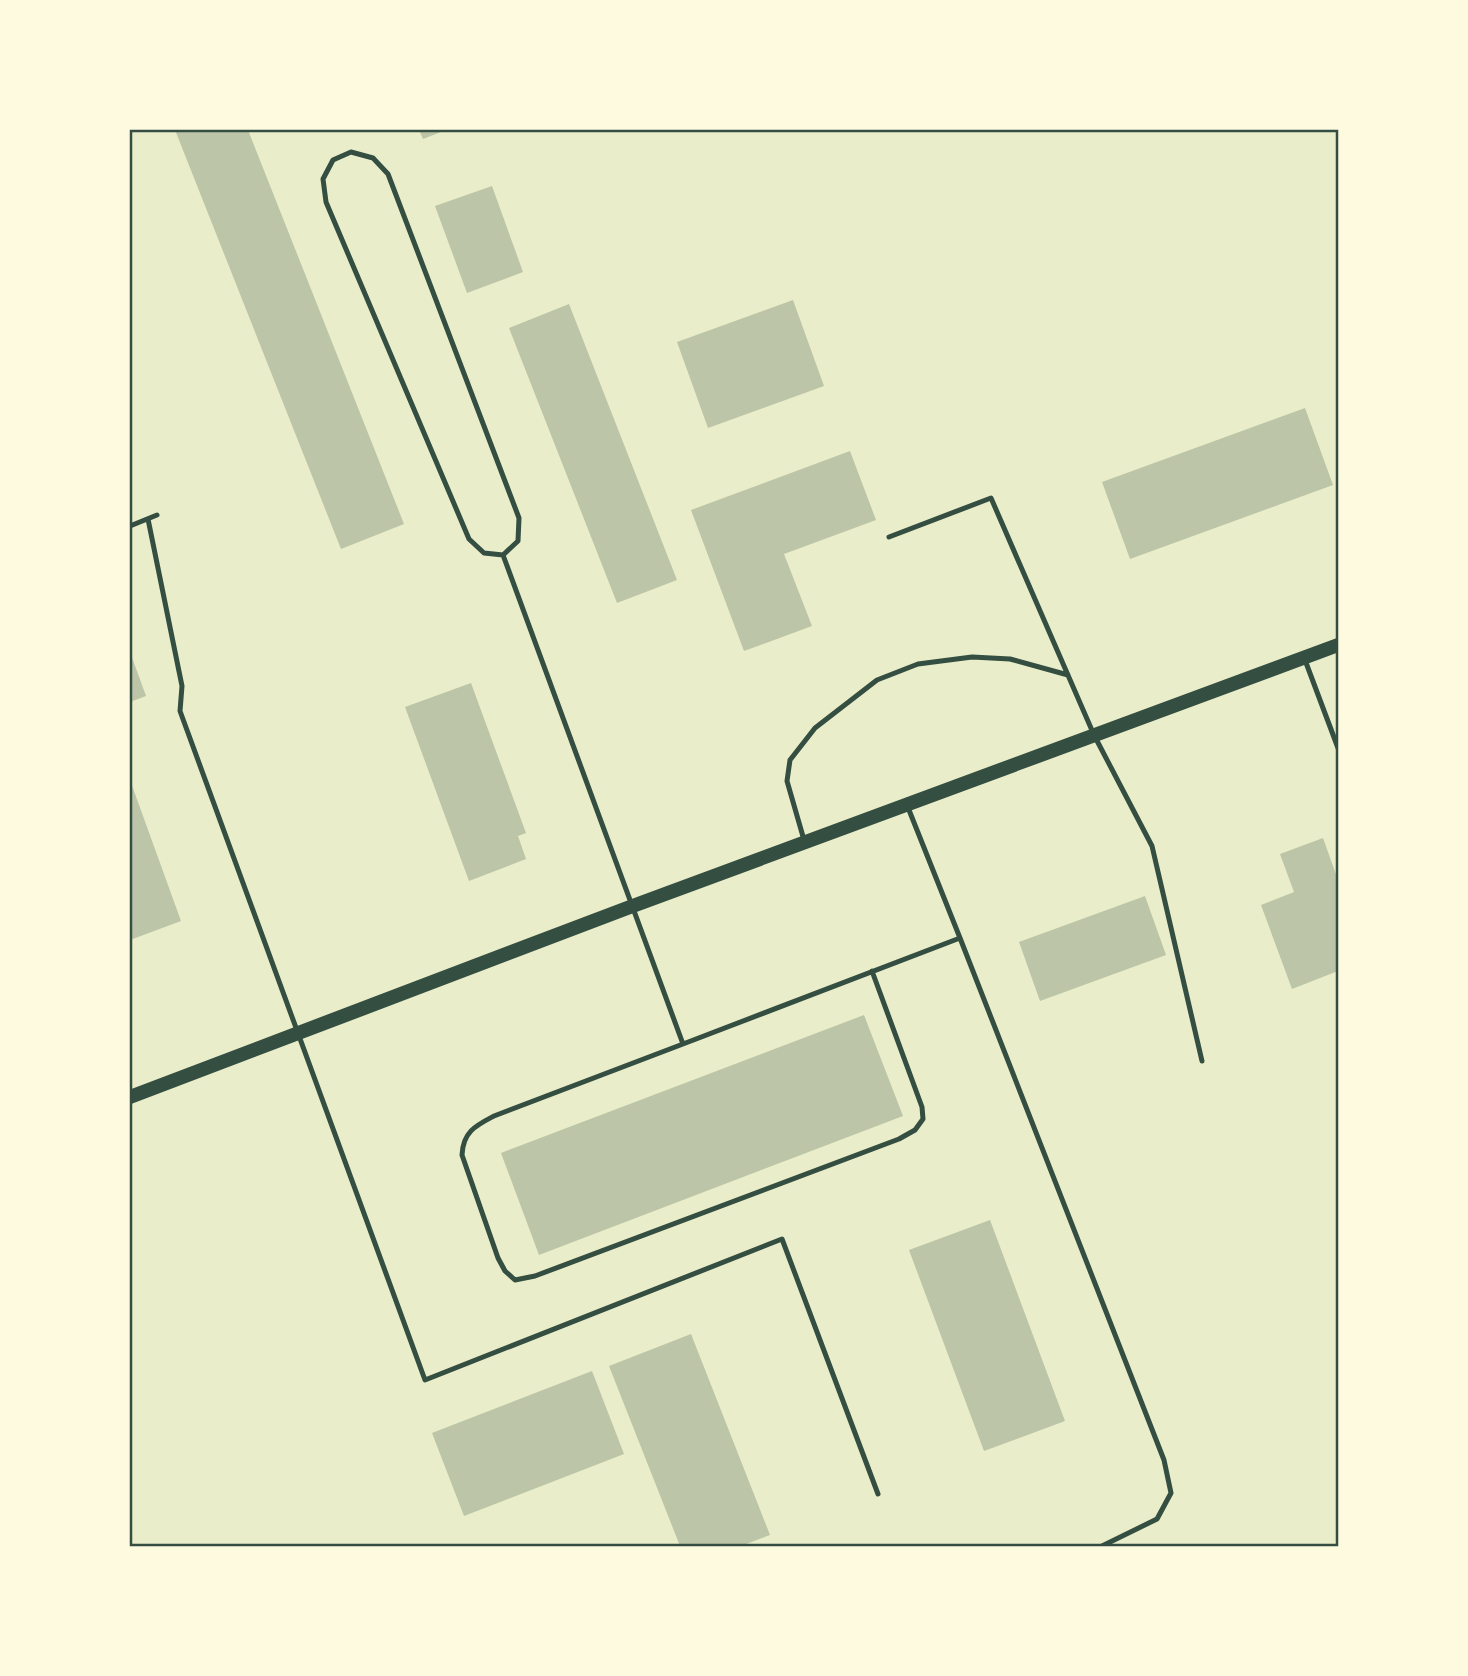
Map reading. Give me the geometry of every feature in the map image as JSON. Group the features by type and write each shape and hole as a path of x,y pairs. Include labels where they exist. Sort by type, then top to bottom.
{"main road":[{"path":"130,1097 630,907 1339,645"}],"lane":[{"path":"351,152 373,158 388,174 519,519 518,541 503,555 484,553 469,539 326,202 323,179 332,160 351,152"},
{"path":"889,537 991,498 1094,735 1152,846 1202,1061"},
{"path":"130,526 157,515"},
{"path":"148,519 182,686 180,711 425,1380 782,1239 878,1494"},
{"path":"503,555 630,907 683,1044"},
{"path":"804,843 787,781 790,760 815,728 877,680 918,664 972,657 1010,659 1068,675"},
{"path":"1304,658 1339,748"},
{"path":"907,805 1164,1460 1171,1493 1157,1518 1118,1541 1101,1546"},
{"path":"872,971 922,1107 923,1119 915,1130 900,1139 561,1266 515,1280 505,1271 462,1154 462,1142 470,1129 494,1116 872,971 960,938"}],"building":[{"path":"175,130 248,130 404,524 341,549"},
{"path":"419,130 446,130 423,139"},
{"path":"492,186 523,272 467,293 435,206"},
{"path":"793,300 824,386 708,428 677,342"},
{"path":"569,304 677,580 617,603 509,328"},
{"path":"1305,408 1333,485 1130,559 1102,482"},
{"path":"850,451 876,520 784,554 812,626 744,651 691,510"},
{"path":"130,652 146,696 130,702"},
{"path":"471,683 526,833 518,836 526,859 469,881 405,707"},
{"path":"130,780 181,921 130,940"},
{"path":"1323,838 1338,880 1338,971 1292,989 1261,905 1294,892 1280,854"},
{"path":"1145,896 1166,955 1040,1001 1019,942"},
{"path":"864,1015 903,1116 539,1255 501,1153"},
{"path":"990,1220 1065,1421 984,1451 909,1250"},
{"path":"691,1334 770,1535 741,1546 680,1546 609,1366"},
{"path":"592,1371 624,1454 464,1516 432,1433"}]}
